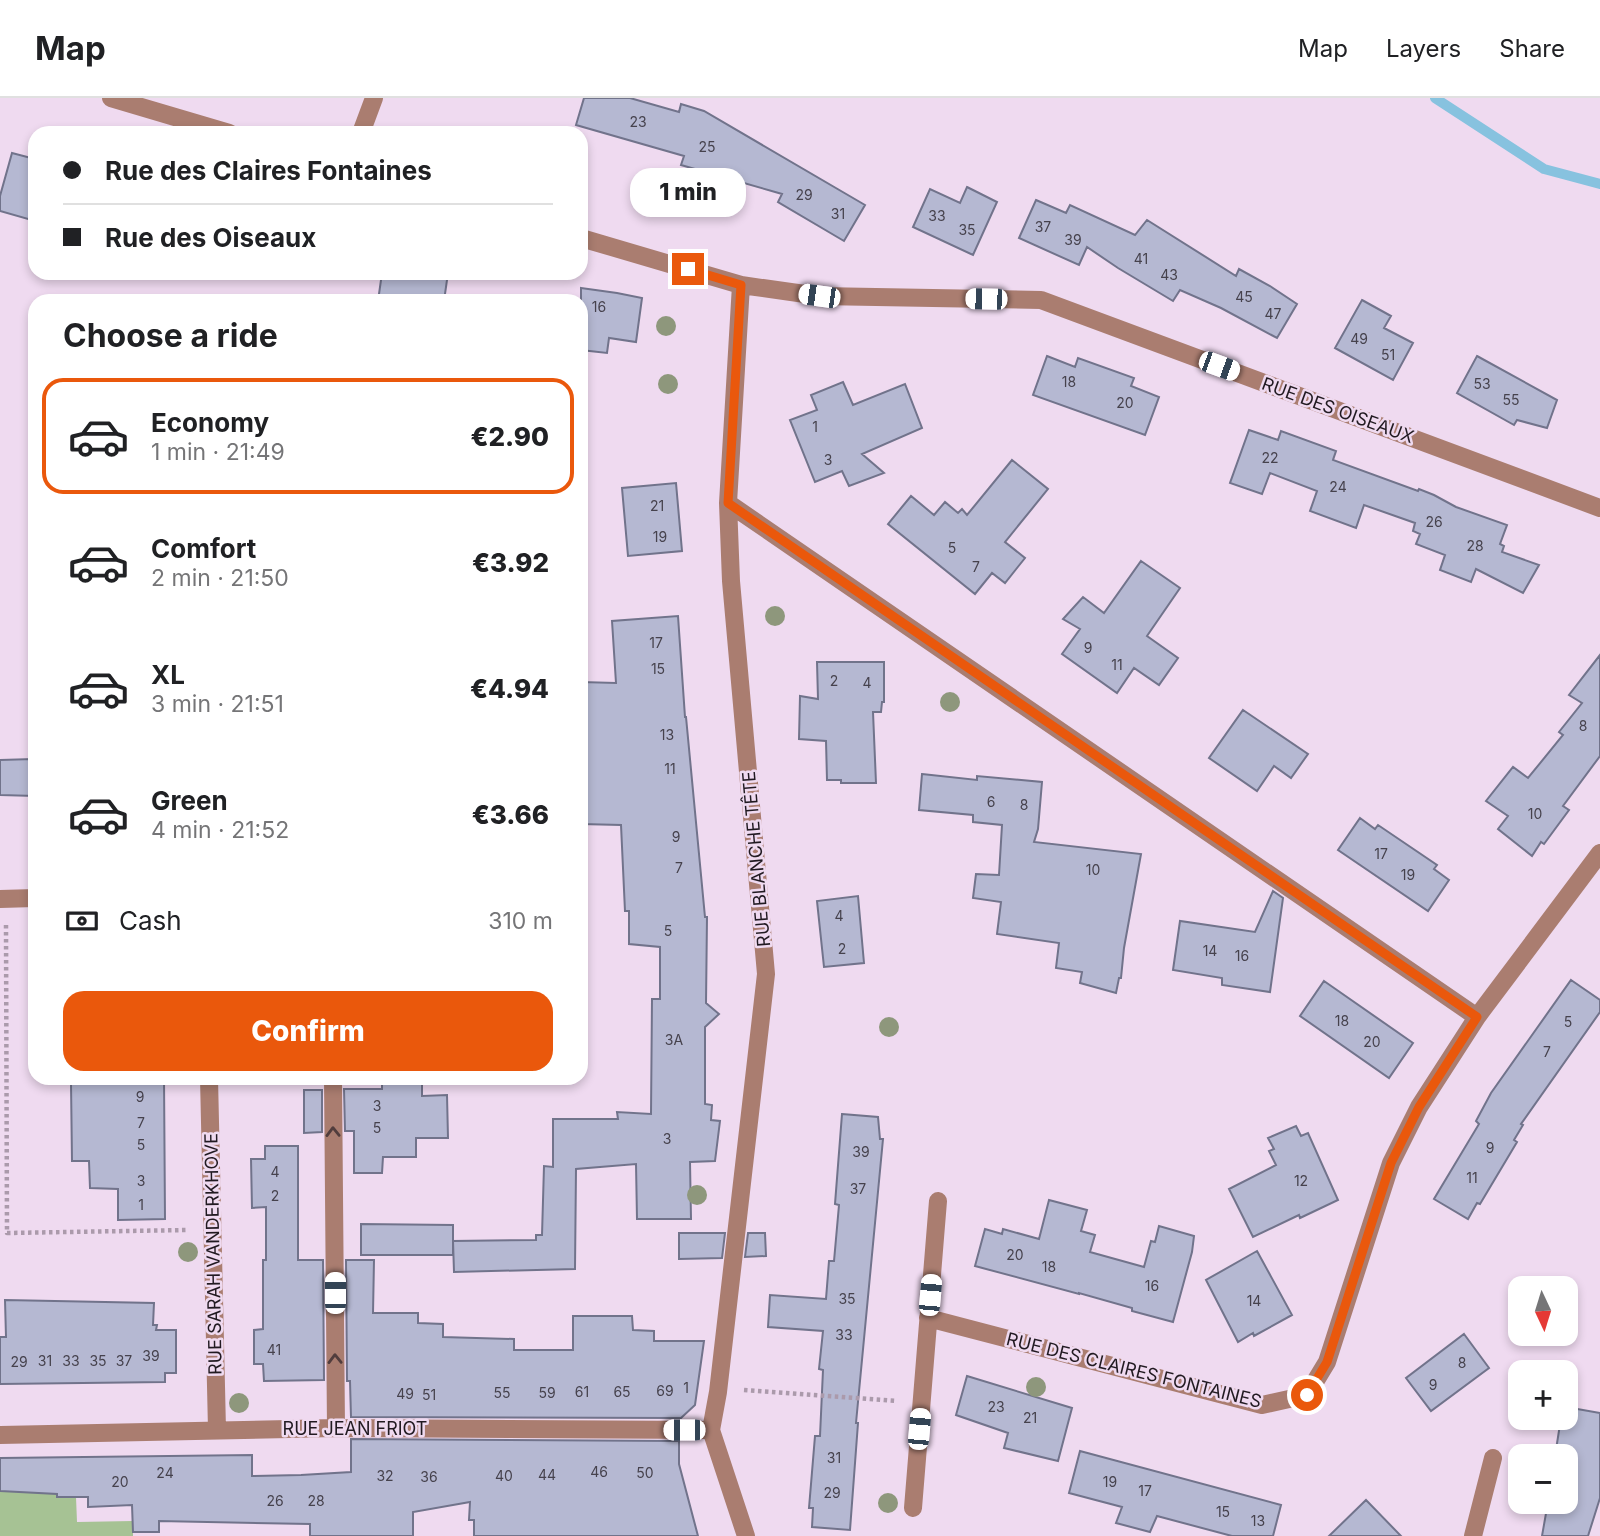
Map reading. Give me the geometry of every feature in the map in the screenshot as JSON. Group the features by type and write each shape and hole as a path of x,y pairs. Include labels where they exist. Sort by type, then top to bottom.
{"street":[{"path":"111,98 205,126"},
{"path":"364,126 374,98"},
{"name":"RUE DES OISEAUX","path":"588,240 741,285 819,296 1041,300 1600,508"},
{"name":"RUE BLANCHE TÊTE","path":"711,1430 766,974 732,594 728,503 741,285"},
{"path":"728,503 1477,1017"},
{"name":"RUE DES CLAIRES FONTAINES","path":"928,1318 1262,1405 1307,1395 1327,1362 1391,1163 1419,1107 1477,1017 1600,853"},
{"path":"3,898 28,898"},
{"name":"RUE SARAH VANDERKHOVE","path":"209,1085 216,1430"},
{"path":"333,1085 336,1427"},
{"path":"913,1508 938,1201"},
{"name":"RUE JEAN FRIOT","path":"0,1435 336,1427 711,1430"},
{"path":"711,1430 746,1536"},
{"path":"1473,1536 1493,1458"}],"path":[{"path":"3,898 3,1137 7,1233 212,1230"},
{"path":"746,1390 921,1403"}],"green space":[{"path":"56,1458 58,1496 76,1497 77,1522 133,1521 133,1536 0,1536 0,1491"}],"building":[{"path":"584,98 630,98 679,112 681,104 704,111 865,205 844,241 778,202 782,194 681,165 684,156 588,128 588,126 576,125"},
{"path":"12,153 28,157 28,219 0,211 0,196"},
{"path":"967,187 997,202 973,255 913,227 930,189 960,203"},
{"path":"1036,200 1066,213 1070,205 1135,235 1147,220 1236,276 1239,269 1297,304 1277,338 1180,290 1173,301 1087,247 1079,265 1019,238"},
{"path":"381,280 447,280 445,294 379,294"},
{"path":"581,288 642,298 636,342 609,338 607,353 588,351 588,294 581,294"},
{"path":"1362,300 1391,316 1384,328 1413,343 1393,380 1335,348"},
{"path":"1047,356 1075,367 1078,358 1134,378 1131,386 1159,397 1145,435 1033,395"},
{"path":"1477,356 1557,400 1547,428 1517,420 1514,425 1457,393"},
{"path":"843,382 853,405 905,384 922,428 862,454 884,473 849,486 842,471 815,482 790,420 817,410 811,395"},
{"path":"1249,430 1278,440 1281,431 1336,451 1333,460 1418,491 1419,489 1456,507 1507,525 1500,544 1504,546 1502,552 1539,565 1523,593 1476,569 1471,582 1440,570 1445,555 1416,544 1420,534 1413,531 1415,523 1364,505 1356,528 1310,511 1317,491 1270,473 1262,494 1230,483"},
{"path":"1012,460 1048,489 1005,542 1025,558 1005,583 992,573 975,594 888,524 911,496 934,515 945,502 958,513 962,509 967,515"},
{"path":"676,483 682,551 628,556 622,488"},
{"path":"1141,561 1180,588 1147,636 1178,658 1159,685 1134,668 1117,693 1062,654 1080,629 1063,619 1083,597 1104,613"},
{"path":"678,616 685,717 707,917 706,1003 719,1014 705,1027 705,1104 712,1105 711,1120 720,1121 715,1161 690,1162 691,1219 637,1219 636,1164 576,1169 575,1269 454,1272 453,1241 536,1240 536,1235 542,1235 544,1166 553,1167 553,1119 618,1119 617,1112 651,1114 652,999 660,999 660,947 629,944 629,911 625,911 621,825 588,824 588,682 616,683 612,621"},
{"path":"1600,655 1600,756 1563,806 1569,810 1532,856 1498,829 1508,816 1486,801 1513,767 1528,778 1563,735 1559,732 1582,703 1569,695"},
{"path":"817,662 884,662 884,702 881,712 873,712 876,783 841,783 841,780 827,780 826,741 799,739 800,696 818,699"},
{"path":"1243,710 1308,754 1291,778 1274,766 1257,791 1209,758"},
{"path":"28,759 28,796 0,795 0,760"},
{"path":"922,774 977,780 977,776 1042,782 1038,829 1034,842 1141,854 1121,978 1116,993 1080,983 1082,972 1056,968 1059,943 997,934 1001,902 973,898 976,874 999,875 1002,825 973,822 973,815 919,810"},
{"path":"1360,818 1375,829 1378,825 1437,865 1434,869 1449,880 1428,911 1338,850"},
{"path":"1273,891 1283,898 1270,992 1222,985 1222,978 1173,970 1180,921 1255,932"},
{"path":"858,896 864,963 824,967 817,901"},
{"path":"1571,980 1600,1000 1600,1012 1521,1124 1523,1125 1514,1140 1517,1142 1468,1219 1434,1199 1479,1124 1476,1121 1491,1093"},
{"path":"1324,981 1413,1043 1389,1078 1300,1016"},
{"path":"71,1085 164,1085 165,1219 118,1220 118,1189 90,1188 89,1161 72,1161"},
{"path":"382,1085 422,1085 422,1096 447,1095 448,1138 416,1138 416,1157 383,1157 382,1173 354,1173 354,1131 345,1131 344,1089 382,1089"},
{"path":"304,1090 322,1090 322,1132 304,1133"},
{"path":"842,1114 878,1117 880,1139 883,1139 856,1423 850,1530 812,1527 813,1508 809,1508 815,1436 820,1436 823,1370 819,1369 823,1331 768,1327 770,1295 826,1299 829,1261 834,1261 839,1205 835,1204"},
{"path":"1296,1126 1301,1136 1308,1133 1338,1200 1253,1237 1229,1189 1276,1165 1269,1151 1274,1149 1268,1138"},
{"path":"265,1146 298,1146 298,1260 323,1260 324,1380 264,1381 263,1364 254,1364 254,1330 263,1329 266,1207 252,1208 251,1159 265,1159"},
{"path":"1049,1200 1087,1210 1081,1231 1095,1235 1090,1252 1144,1267 1151,1241 1155,1242 1159,1226 1194,1236 1173,1322 1079,1293 975,1266 985,1229 1002,1234 1003,1229 1039,1239"},
{"path":"361,1224 453,1225 453,1255 361,1255"},
{"path":"679,1233 725,1233 722,1258 679,1259"},
{"path":"748,1233 765,1233 766,1256 745,1257"},
{"path":"1257,1251 1292,1315 1238,1342 1206,1280"},
{"path":"346,1260 374,1260 373,1313 418,1313 418,1323 443,1324 443,1337 514,1339 514,1350 573,1350 573,1316 632,1316 633,1330 654,1331 654,1341 704,1341 695,1405 681,1418 351,1417 350,1381 347,1381"},
{"path":"5,1300 154,1303 153,1325 157,1325 156,1330 176,1330 176,1373 165,1373 165,1382 0,1384 0,1337 6,1337"},
{"path":"1464,1334 1489,1368 1431,1411 1406,1378"},
{"path":"967,1376 1072,1408 1058,1461 1004,1448 1008,1433 956,1415"},
{"path":"1578,1409 1600,1413 1600,1498 1588,1536 1542,1536 1546,1514 1578,1514 1578,1444 1557,1444 1559,1430 1578,1430"},
{"path":"351,1439 679,1441 679,1464 698,1536 474,1536 474,1520 469,1520 470,1502 413,1512 413,1536 310,1536 310,1524 159,1521 159,1532 133,1532 132,1505 88,1507 88,1497 57,1497 57,1494 0,1491 0,1458 252,1455 252,1476 351,1472"},
{"path":"1080,1451 1281,1505 1273,1536 1232,1536 1157,1516 1150,1532 1116,1523 1122,1507 1069,1493"},
{"path":"1366,1500 1401,1536 1329,1536"}],"waterway":[{"path":"1435,98 1544,169 1600,184"}],"route":[{"path":"688,269 741,285 728,503 1477,1017 1419,1107 1391,1163 1327,1362 1307,1395"}]}
